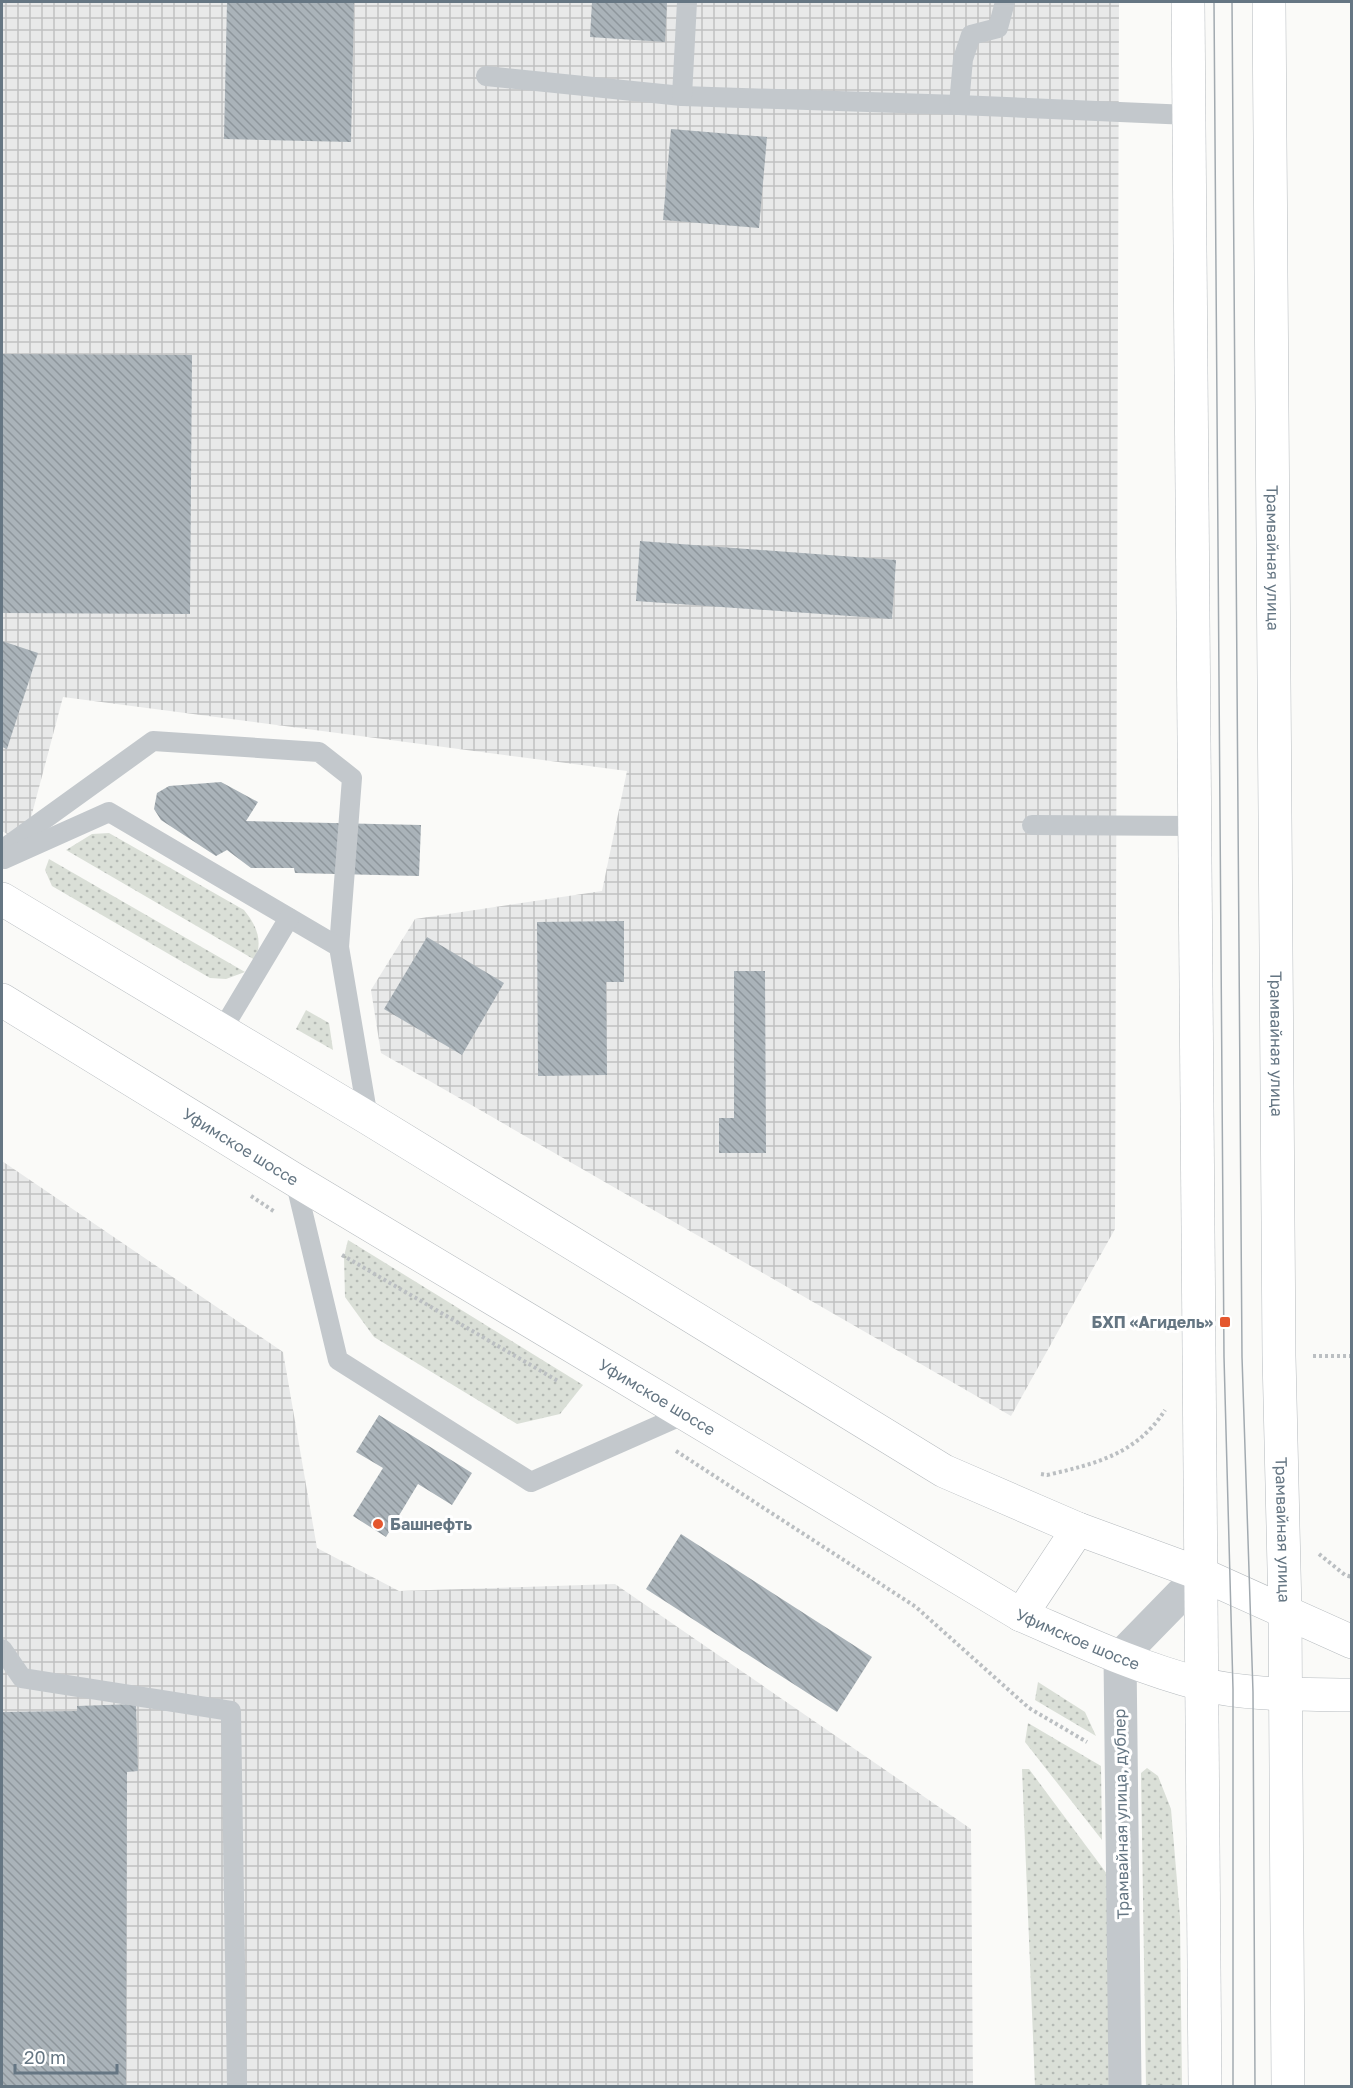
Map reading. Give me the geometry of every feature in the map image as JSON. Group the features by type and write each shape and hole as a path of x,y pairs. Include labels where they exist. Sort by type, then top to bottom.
{"main road":[{"path":"1188,2 1205,2086"},
{"name":"Трамвайная улица","path":"1269,2 1279,1344 1285,1611 1288,2086"},
{"path":"2,899 222,1029 944,1471 1078,1529 1201,1574 1352,1642"},
{"name":"Уфимское шоссе","path":"2,1000 295,1180 1021,1615 1120,1658 1201,1684 1284,1694 1352,1695"},
{"path":"1021,1615 1078,1529"}],"street":[{"path":"1120,1658 1201,1574"},
{"name":"Трамвайная улица, дублер","path":"1120,1658 1125,2086"}],"lane":[{"path":"682,96 687,2"},
{"path":"959,105 963,59 971,35 998,28 1005,2"},
{"path":"486,76 682,96 1189,115"},
{"path":"2,850 153,741 319,752 352,778 339,947 368,1118"},
{"path":"2,860 109,812 339,947"},
{"path":"1032,825 1195,826"},
{"path":"222,1029 290,918"},
{"path":"295,1180 338,1360 531,1482 685,1414"},
{"path":"2,1649 21,1678 231,1711 237,2086"}],"path":[{"path":"251,1196 308,1235 564,1384"},
{"path":"1303,1356 1352,1356"},
{"path":"1037,1473 1047,1475 1088,1466 1118,1454 1145,1435 1165,1412 1168,1401"},
{"path":"645,1431 916,1606 1029,1708 1121,1761"}],"shaded area":[{"path":"2,2 1119,2 1115,1229 1011,1416 381,1053 371,990 415,919 602,891 627,771 63,697 24,844 2,831"},
{"path":"109,833 244,910 257,934 258,946 255,960 66,850 92,834"},
{"path":"49,859 245,972 226,979 210,978 52,886 45,870"},
{"path":"306,1010 329,1023 333,1050 296,1029"},
{"path":"2,1161 283,1352 317,1548 399,1591 615,1584 971,1829 973,2086 2,2086"},
{"path":"348,1240 583,1385 560,1414 517,1424 374,1337 345,1297 344,1256"},
{"path":"1038,1682 1085,1712 1096,1736 1035,1700"},
{"path":"1028,1723 1101,1766 1102,1840 1025,1742"},
{"path":"1147,1768 1158,1776 1171,1809 1180,1917 1182,2086 1146,2086 1141,1773"},
{"path":"1022,1769 1029,1769 1107,1874 1109,2086 1035,2086"}],"building":[{"path":"227,2 354,2 351,142 224,139"},
{"path":"592,2 667,2 665,42 590,37"},
{"path":"671,129 767,137 759,228 663,220"},
{"path":"2,354 192,355 190,614 2,613"},
{"path":"640,541 896,560 892,619 636,601"},
{"path":"2,641 38,653 7,749 2,747"},
{"path":"221,782 258,802 246,821 421,825 419,876 295,873 294,868 251,868 227,850 216,856 161,820 154,809 157,793 169,786"},
{"path":"624,921 624,982 606,982 607,1075 538,1076 537,922"},
{"path":"427,937 504,983 462,1055 384,1009"},
{"path":"734,971 765,971 766,1153 719,1153 719,1118 734,1118"},
{"path":"379,1415 472,1473 452,1505 418,1484 386,1537 353,1516 383,1468 356,1452"},
{"path":"681,1534 872,1657 837,1712 646,1589"},
{"path":"136,1704 138,1771 127,1772 126,2086 2,2086 2,1712 77,1711 77,1706"}],"tram line":[{"path":"1214,2 1224,1357 1233,1689 1233,2086"},
{"path":"1232,2 1242,1357 1253,1692 1255,2086"}],"place":[{"name":"БХП «Агидель»","path":"1225,1322"},
{"name":"Башнефть","path":"378,1524"}]}
